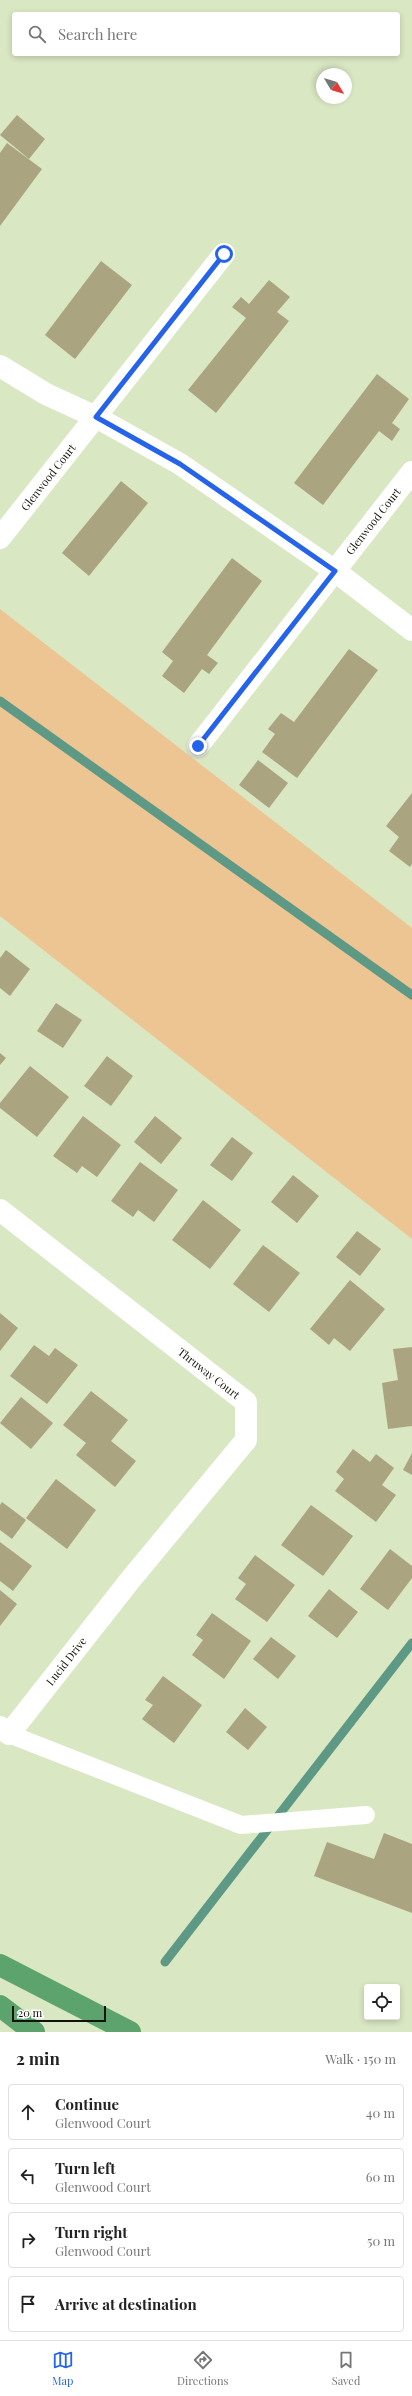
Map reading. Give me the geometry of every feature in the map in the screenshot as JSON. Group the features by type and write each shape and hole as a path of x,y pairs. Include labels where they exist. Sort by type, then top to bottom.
{"highway":[{"path":"0,1965 130,2032"},
{"path":"0,2006 34,2032"}],"street":[{"name":"Glenwood Court","path":"0,538 224,254"},
{"path":"0,366 46,394 96,417 180,464 335,571 412,630"},
{"name":"Glenwood Court","path":"198,746 412,472"},
{"name":"Thruway Court","path":"0,1210 246,1402 246,1440 131,1579"},
{"name":"Lucid Drive","path":"4,1730 131,1579"}],"lane":[{"path":"4,1730 241,1825 366,1815"}],"shaded area":[{"path":"0,609 412,928 412,1239 0,916"}],"building":[{"path":"17,115 45,139 29,159 0,135"},
{"path":"7,143 42,169 0,226 0,153"},
{"path":"101,261 132,285 75,359 45,335"},
{"path":"269,280 290,297 277,312 289,321 216,413 188,390 246,318 232,307 241,297 249,304"},
{"path":"377,374 409,399 392,423 400,429 392,441 379,431 323,505 294,483"},
{"path":"121,481 148,503 89,576 62,553"},
{"path":"232,558 262,581 207,655 218,663 209,674 202,669 184,693 162,676 173,661 162,652"},
{"path":"349,649 378,670 297,778 262,752 275,734 268,729 281,713 294,722"},
{"path":"258,760 288,783 269,808 239,785"},
{"path":"412,793 412,864 410,867 389,851 399,837 386,826"},
{"path":"6,950 30,969 10,996 0,988 0,958"},
{"path":"56,1003 82,1020 63,1048 37,1031"},
{"path":"0,1053 6,1058 0,1065"},
{"path":"107,1056 133,1076 111,1106 84,1086"},
{"path":"30,1066 69,1097 37,1137 0,1108 0,1103"},
{"path":"83,1116 121,1145 97,1177 82,1166 77,1173 53,1156"},
{"path":"155,1116 182,1138 161,1164 134,1142"},
{"path":"232,1137 253,1153 232,1181 210,1165"},
{"path":"140,1162 178,1190 154,1222 138,1210 133,1217 111,1201"},
{"path":"293,1175 319,1196 297,1223 271,1202"},
{"path":"203,1200 241,1230 210,1269 172,1240"},
{"path":"357,1231 381,1249 360,1276 336,1257"},
{"path":"263,1245 300,1273 269,1312 233,1284"},
{"path":"350,1280 385,1309 350,1351 334,1338 329,1345 310,1329"},
{"path":"0,1313 18,1328 0,1351"},
{"path":"34,1345 49,1356 55,1348 78,1365 47,1404 10,1376"},
{"path":"412,1347 412,1426 388,1429 382,1383 398,1380 393,1349"},
{"path":"91,1391 128,1420 111,1441 136,1461 115,1487 76,1455 86,1443 63,1425"},
{"path":"21,1397 53,1423 31,1449 0,1423"},
{"path":"353,1449 370,1462 376,1454 394,1468 382,1485 396,1495 376,1522 335,1491 344,1479 336,1472"},
{"path":"412,1453 412,1475 403,1470"},
{"path":"56,1479 96,1510 67,1549 26,1518"},
{"path":"2,1502 26,1520 12,1539 0,1530 0,1505"},
{"path":"311,1505 353,1536 323,1576 281,1545"},
{"path":"0,1542 32,1566 13,1591 0,1581"},
{"path":"390,1549 412,1566 412,1578 388,1610 360,1589"},
{"path":"255,1555 295,1585 267,1622 235,1599 246,1584 238,1578"},
{"path":"329,1589 358,1612 337,1638 308,1616"},
{"path":"0,1590 17,1604 0,1626"},
{"path":"212,1613 251,1641 224,1679 192,1655 203,1640 196,1635"},
{"path":"271,1637 296,1656 278,1679 253,1659"},
{"path":"163,1676 202,1705 174,1743 142,1719 153,1705 145,1700"},
{"path":"245,1708 267,1727 248,1750 226,1732"},
{"path":"384,1833 412,1844 412,1913 314,1876 327,1842 374,1859"}],"waterway":[{"path":"0,701 412,995"},
{"path":"165,1962 412,1643"}],"route":[{"path":"198,746 335,571 180,464 96,417 224,254"}]}
